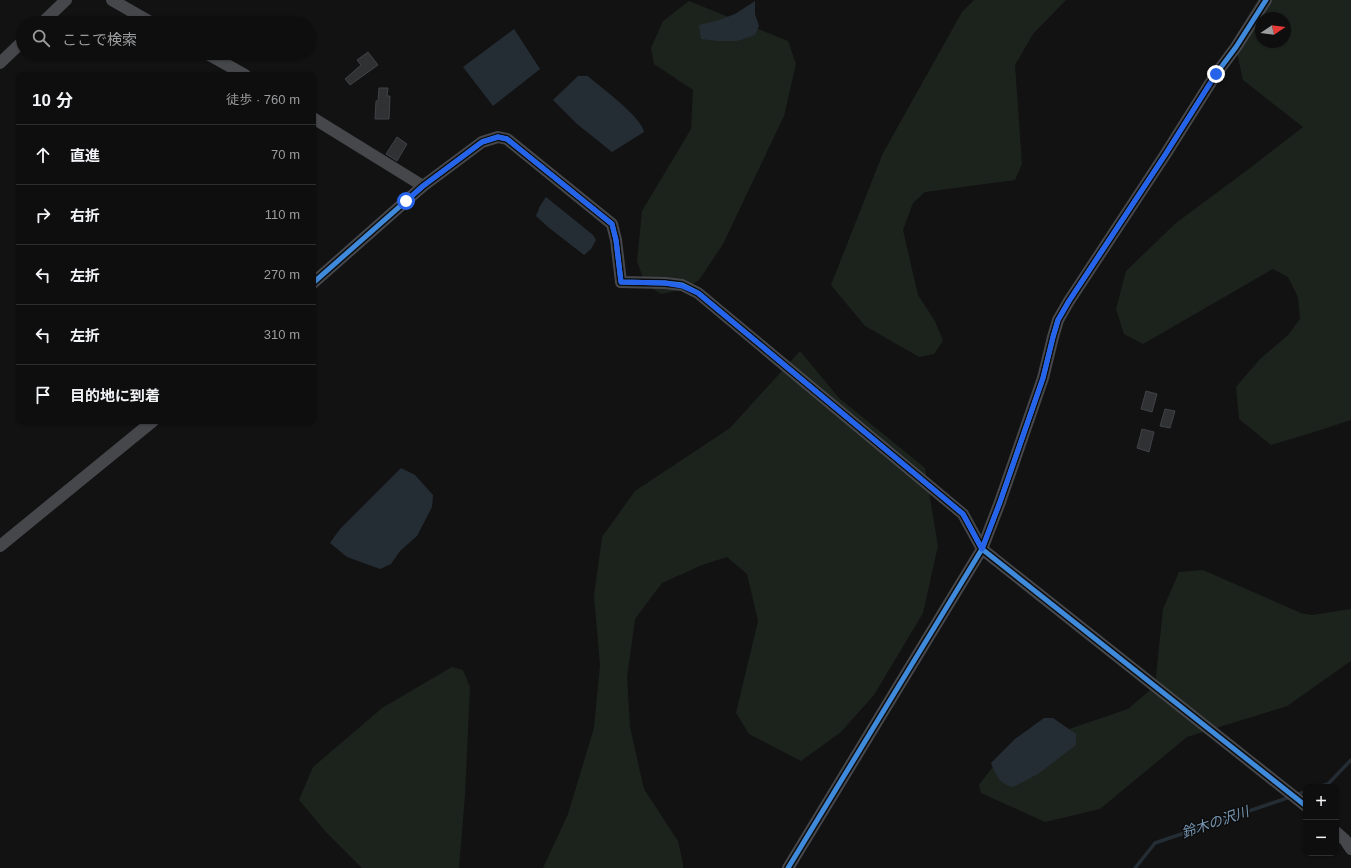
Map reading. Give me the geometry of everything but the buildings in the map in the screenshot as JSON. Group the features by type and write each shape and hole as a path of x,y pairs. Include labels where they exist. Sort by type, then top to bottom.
{"street":[{"path":"49,16 66,0"},
{"path":"112,0 140,16"},
{"path":"788,868 982,549 1043,378 1058,320 1216,74 1236,47 1266,0"},
{"path":"0,62 16,47"},
{"path":"218,60 240,72"},
{"path":"316,120 423,186"},
{"path":"316,280 423,186 482,142 498,137 507,139 612,224 616,240 621,282 665,283 682,286 698,293 963,514 982,549 1303,804"},
{"path":"0,546 148,424"},
{"path":"1339,835 1351,849"}],"shaded area":[{"path":"974,0 1066,0 1033,34 1015,65 1022,164 1015,180 925,192 913,203 903,230 918,295 935,321 943,341 934,354 919,357 865,326 831,285 883,153 962,12"},
{"path":"1258,0 1351,0 1351,420 1271,445 1239,419 1236,387 1260,359 1288,335 1300,319 1298,297 1288,277 1273,269 1143,344 1124,334 1116,309 1126,271 1176,223 1303,127 1243,80 1234,39"},
{"path":"689,1 788,41 796,64 784,116 723,244 699,280 684,289 661,294 645,284 637,261 642,211 691,129 693,90 654,64 651,48 663,21"},
{"path":"755,1 755,14 759,26 755,35 737,41 701,39 699,25 735,14"},
{"path":"514,29 540,69 493,106 463,67"},
{"path":"578,76 588,76 620,102 636,118 644,132 612,152 577,124 553,100"},
{"path":"546,197 593,235 596,240 591,249 584,255 536,216"},
{"path":"800,351 839,398 925,468 938,546 923,613 874,695 841,732 801,761 749,734 736,713 758,621 747,574 727,557 702,565 662,583 635,619 627,677 630,727 644,789 678,841 683,868 543,868 568,814 594,728 600,665 594,596 602,537 635,491 730,428"},
{"path":"401,468 415,475 433,495 432,507 417,536 400,551 391,564 380,569 347,557 330,543 340,529"},
{"path":"1203,570 1301,613 1312,615 1351,609 1351,661 1287,706 1187,737 1100,809 1045,822 981,793 979,785 992,768 1025,744 1128,709 1155,686 1163,609 1179,572"},
{"path":"452,667 463,670 470,687 465,795 459,868 362,868 326,832 299,800 313,767 382,708"},
{"path":"1044,718 1053,718 1076,734 1076,745 1038,774 1013,787 1005,784 994,772 991,763 1015,739"}],"waterway":[{"name":"鈴木の沢川","path":"1328,784 1351,760"},
{"name":"鈴木の沢川","path":"1296,795 1303,792"},
{"name":"鈴木の沢川","path":"1135,868 1155,843 1290,797"}],"cycle path":[{"path":"788,868 982,549 1043,378 1058,320 1216,74 1236,47 1266,0"},
{"path":"316,280 423,186 482,142 498,137 507,139 612,224 616,240 621,282 682,285 698,293 963,514 982,549 1303,804"}],"route":[{"path":"406,201 423,186 482,142 498,137 507,139 612,224 616,240 621,282 665,283 682,286 698,293 963,514 982,549 1043,378 1058,320 1216,74"}]}
